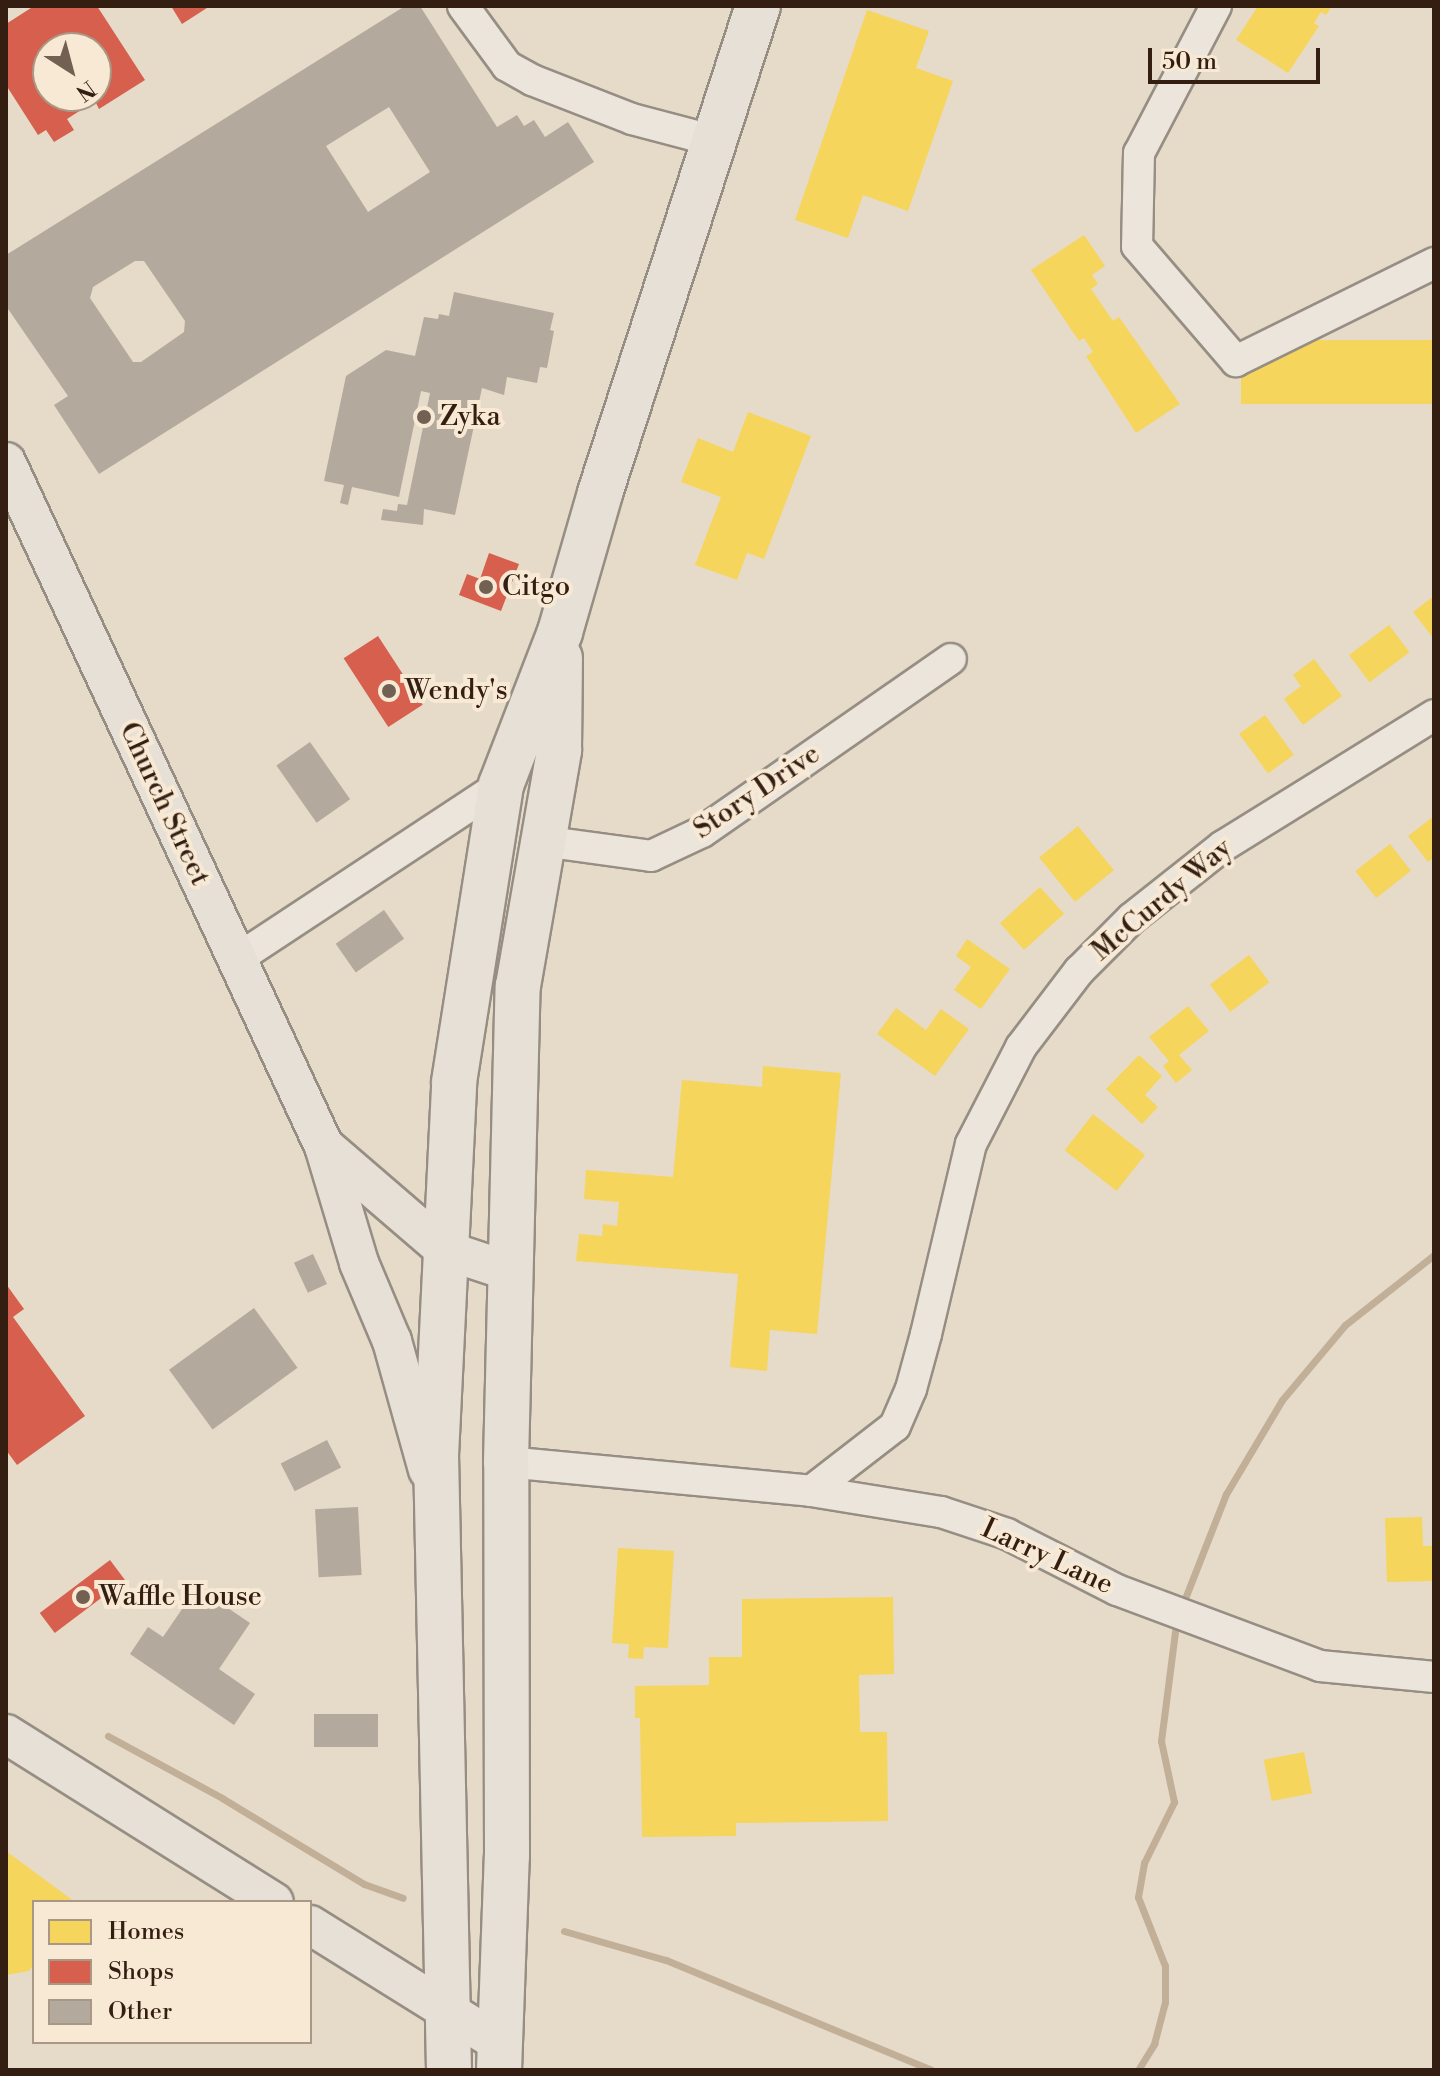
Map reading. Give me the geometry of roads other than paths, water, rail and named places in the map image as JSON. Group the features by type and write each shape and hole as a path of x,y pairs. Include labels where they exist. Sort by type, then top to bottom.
{"highway":[{"path":"449,2070 436,1456 454,1082 501,785 560,632 600,493 758,6"},
{"path":"498,2056 507,1856 506,1462 518,986 559,750 560,632"}],"main road":[{"name":"Church Street","path":"6,462 324,1146 359,1263 397,1355 437,1508"},
{"name":"Church Street","path":"324,1146 445,1250 512,1272"},
{"path":"6,1734 271,1900"},
{"path":"312,1926 449,2013 498,2056"}],"street":[{"path":"463,6 507,66 532,80 632,119 715,141"},
{"path":"1216,6 1139,153 1137,246 1147,258 1236,361 1434,263"},
{"name":"Story Drive","path":"542,841 651,856 702,832 951,659"},
{"name":"McCurdy Way","path":"811,1491 895,1426 919,1362 971,1144 1021,1047 1079,971 1132,918 1223,846 1434,715"},
{"path":"237,959 501,785"},
{"name":"Larry Lane","path":"506,1462 811,1491 941,1512 1007,1534 1117,1590 1320,1666 1434,1677"}],"waterway":[{"path":"1184,1601 1226,1494 1282,1400 1345,1325 1434,1255"},
{"path":"1138,2070 1154,2044 1165,2002 1165,1966 1138,1897 1144,1863 1174,1802 1161,1741 1175,1631"},
{"path":"108,1736 222,1798 364,1884 403,1898"},
{"path":"564,1931 666,1960 931,2070"}],"place":[{"name":"Zyka","path":"424,417"},
{"name":"Citgo","path":"486,587"},
{"name":"Wendy's","path":"389,691"},
{"name":"Waffle House","path":"83,1597"}]}
